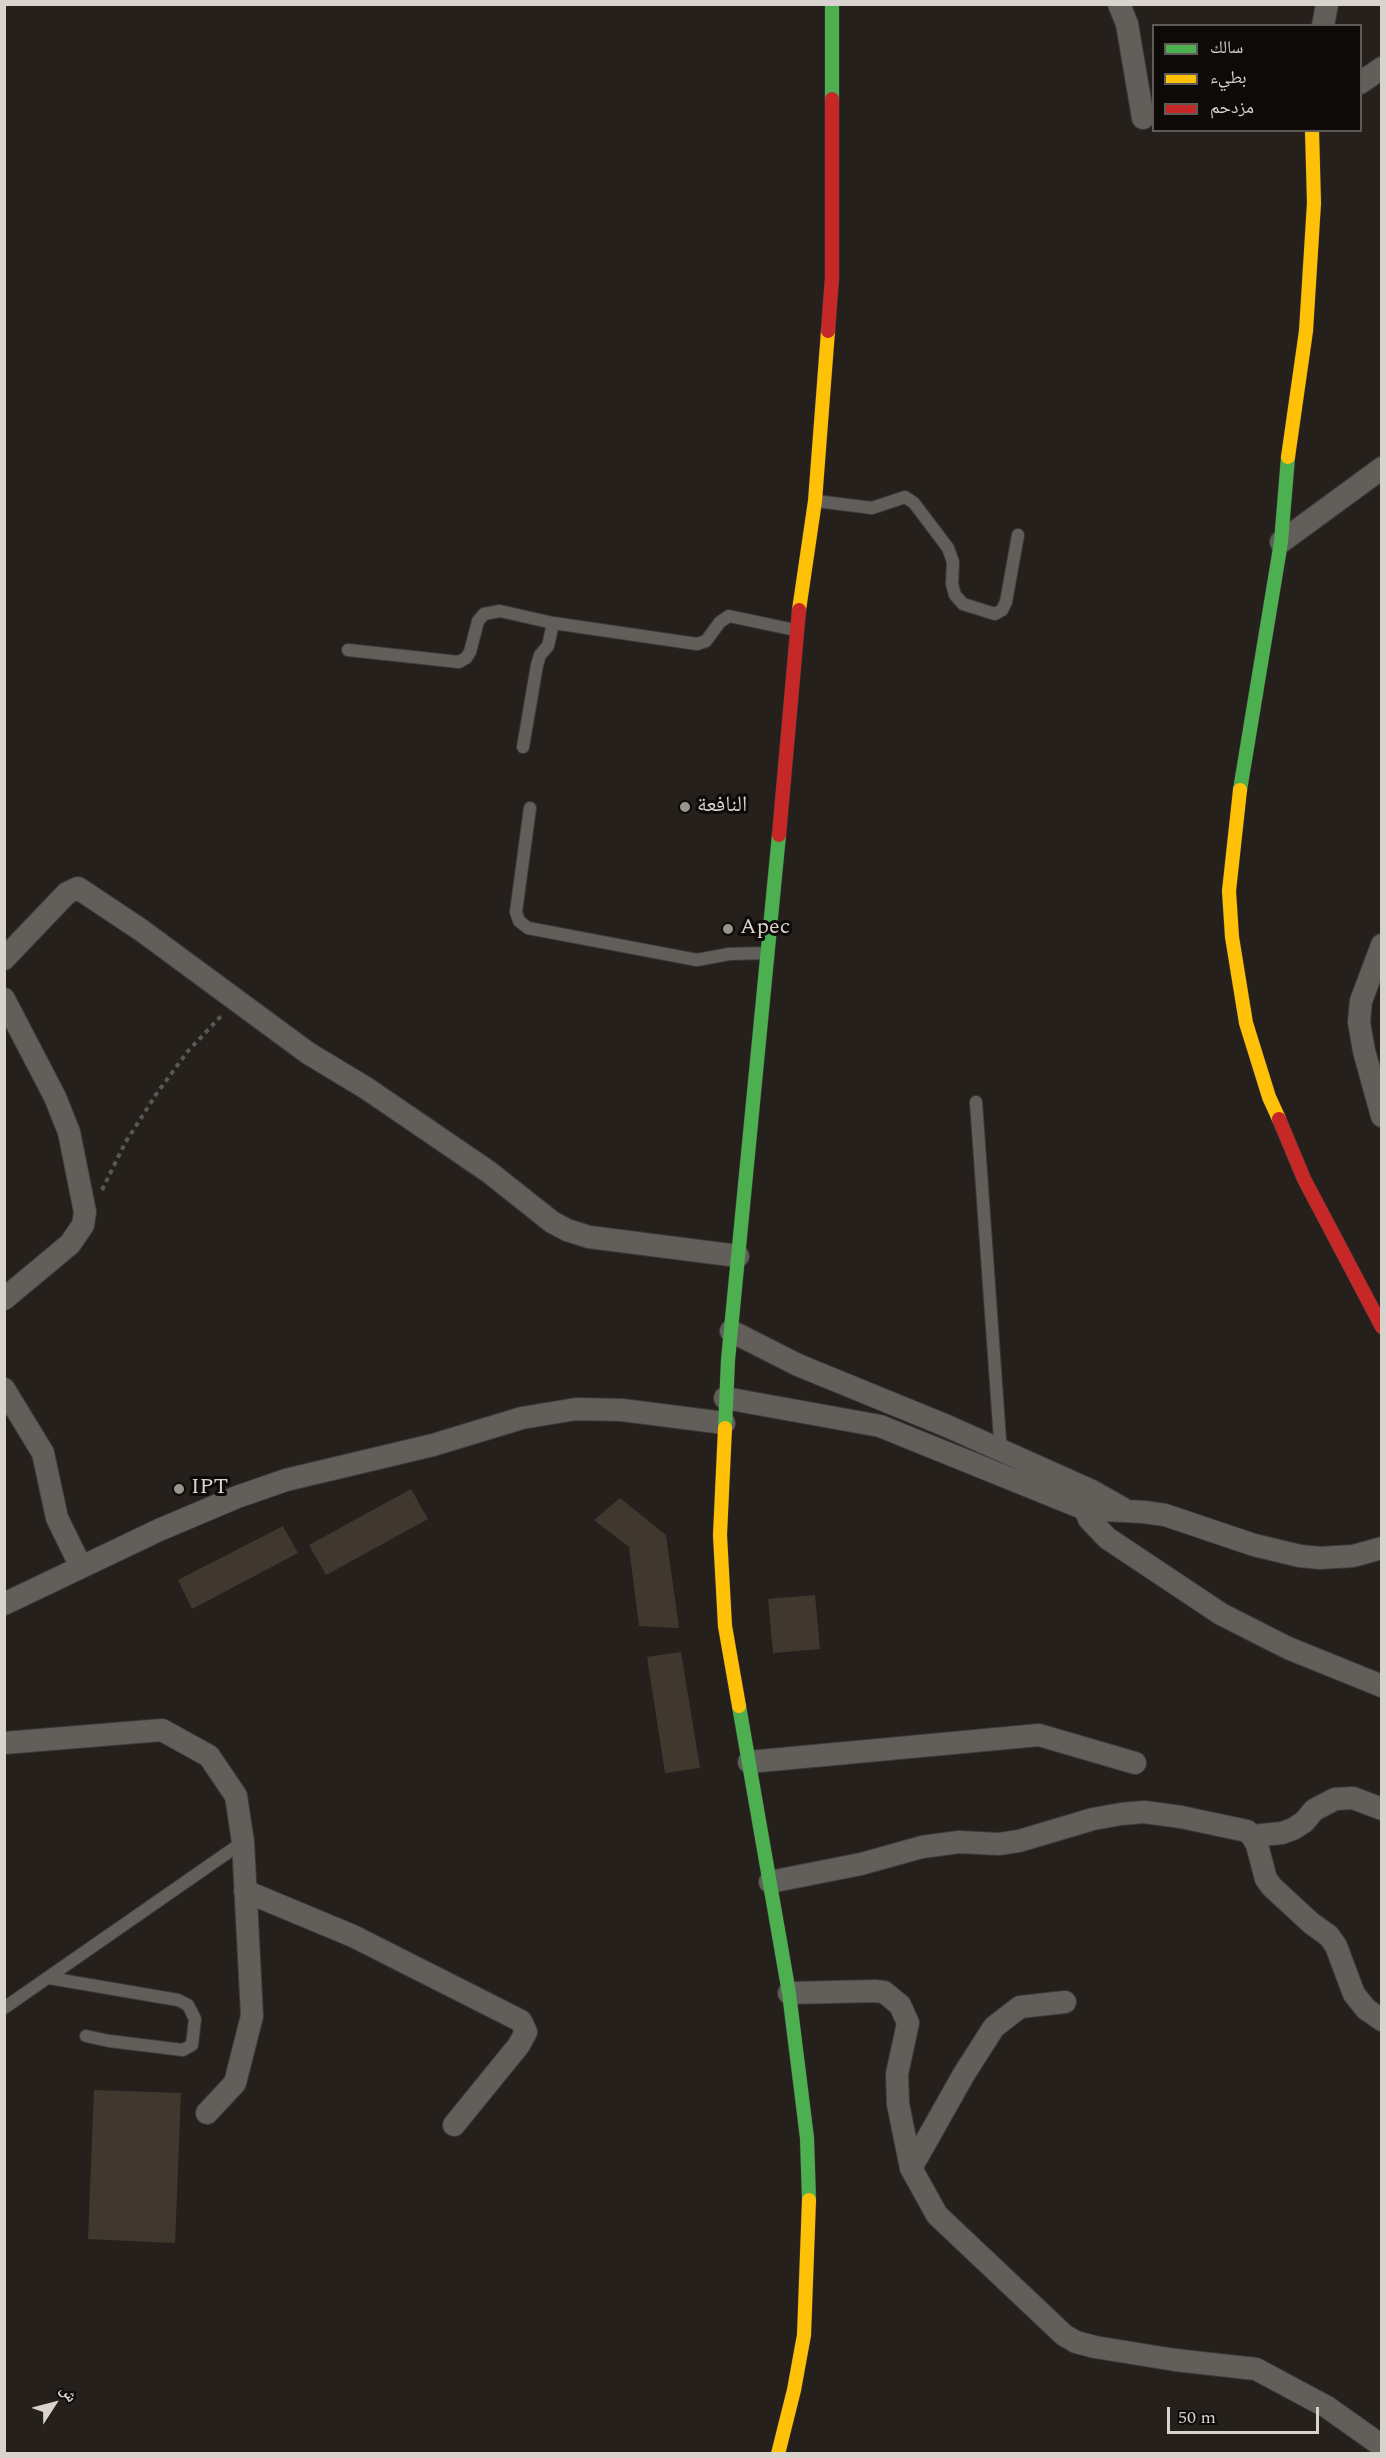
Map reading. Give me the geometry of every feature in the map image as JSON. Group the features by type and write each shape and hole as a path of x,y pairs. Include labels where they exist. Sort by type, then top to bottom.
{"main road":[{"path":"777,2454 794,2390 804,2335 810,2213 807,2138 789,1993 725,1626 720,1535 725,1398 731,1330 769,953 796,630 815,501 834,256 832,4"},
{"path":"1312,132 1314,203 1306,331 1290,438 1281,542 1242,770 1229,891 1232,938 1246,1023 1269,1097 1304,1179 1382,1327"}],"street":[{"path":"1119,4 1127,24 1143,118"},
{"path":"1323,24 1327,4"},
{"path":"1362,82 1382,68"},
{"path":"1281,542 1382,468"},
{"path":"4,959 67,893 78,888 141,930 308,1053 366,1088 480,1165 552,1222 589,1237 738,1256"},
{"path":"1382,945 1361,1001 1359,1022 1364,1051 1382,1116"},
{"path":"4,999 55,1097 69,1132 85,1212 83,1225 70,1244 4,1299"},
{"path":"731,1330 798,1365 1001,1450 1088,1500"},
{"path":"4,1389 43,1453 57,1518 81,1567"},
{"path":"725,1398 880,1426 1000,1474 1125,1511 1180,1519 1254,1545 1300,1556 1320,1558 1353,1556 1382,1548"},
{"path":"4,1604 219,1504 271,1485 433,1445 522,1418 576,1409 622,1410 724,1423"},
{"path":"939,1449 947,1426"},
{"path":"1088,1500 1089,1519 1107,1539 1221,1614 1288,1648 1382,1686"},
{"path":"4,1743 162,1730 209,1756 236,1796 243,1842 252,2016 235,2083 207,2113"},
{"path":"749,1762 1039,1735 1135,1763"},
{"path":"1252,1836 1282,1833 1293,1829 1304,1822 1314,1810 1335,1799 1353,1798 1382,1809"},
{"path":"770,1882 861,1864 922,1848 959,1842 999,1844 1019,1841 1093,1819 1121,1814 1144,1812 1181,1816 1247,1831 1252,1836 1266,1879 1311,1923 1329,1936 1336,1946 1354,1994 1366,2009 1382,2020"},
{"path":"245,1891 353,1936 520,2021 526,2032 519,2045 454,2125"},
{"path":"789,1993 875,1991 884,1992 900,2005 908,2023 897,2074 898,2104 911,2168 937,2215 954,2234 1064,2335 1076,2342 1095,2347 1175,2360 1256,2369 1327,2407 1382,2446"},
{"path":"911,2168 963,2074 994,2027 1020,2007 1065,2002"}],"lane":[{"path":"815,501 872,508 905,497 914,503 948,548 953,562 952,584 955,595 963,604 994,614 1002,610 1006,602 1018,536"},
{"path":"348,650 459,662 470,652 478,621 484,614 500,611 553,623 697,644 706,641 720,622 729,616 796,630"},
{"path":"523,747 537,665 540,655 548,646 553,623"},
{"path":"530,808 516,912 519,921 528,928 697,960 729,954 769,953"},
{"path":"976,1102 1001,1450 1000,1474"},
{"path":"4,2008 243,1842"},
{"path":"49,1978 178,2000 188,2005 195,2019 192,2045 183,2050 86,2036"}],"path":[{"path":"85,1212 102,1190 125,1143 157,1093 188,1051 236,1000"}],"building":[{"path":"411,1489 428,1519 326,1575 309,1545"},
{"path":"620,1498 666,1535 679,1628 639,1626 629,1547 594,1520"},
{"path":"283,1526 298,1553 192,1609 178,1580"},
{"path":"815,1595 820,1649 773,1653 768,1599"},
{"path":"681,1652 700,1768 665,1773 647,1657"},
{"path":"94,2090 181,2093 175,2243 88,2239"}],"traffic: fast":[{"path":"832,4 832,99"},
{"path":"1240,790 1281,542 1288,457"},
{"path":"725,1428 728,1360 779,835"},
{"path":"739,1706 789,1993 807,2138 809,2200"}],"traffic: slow":[{"path":"1288,457 1306,331 1314,203 1312,132"},
{"path":"799,610 815,501 828,331"},
{"path":"1240,790 1229,891 1232,937 1246,1023 1269,1097 1279,1119"},
{"path":"725,1428 720,1535 725,1626 739,1706"},
{"path":"778,2454 794,2390 804,2335 809,2200"}],"traffic: jam":[{"path":"828,331 832,278 832,99"},
{"path":"779,835 799,610"},
{"path":"1279,1119 1304,1179 1382,1327"}],"place":[{"name":"النافعة","path":"685,807"},
{"name":"Apec","path":"728,929"},
{"name":"IPT","path":"179,1489"}]}
